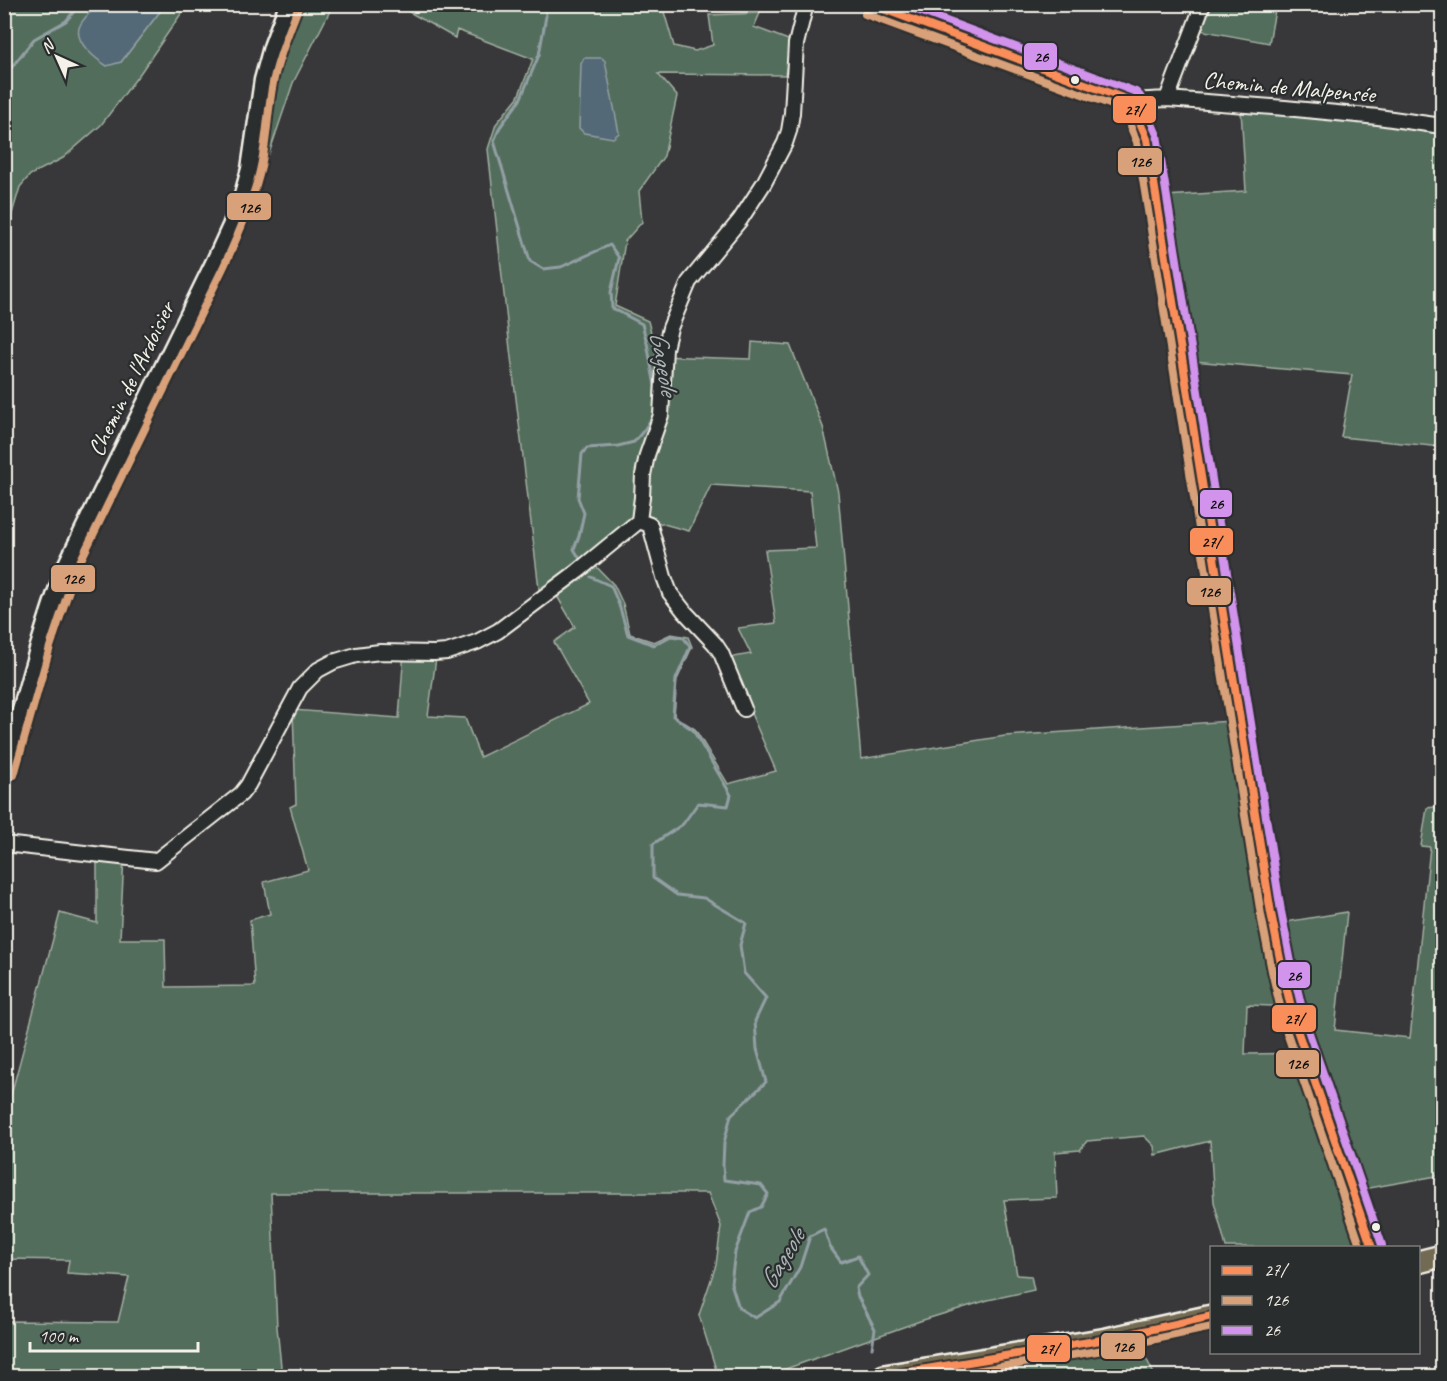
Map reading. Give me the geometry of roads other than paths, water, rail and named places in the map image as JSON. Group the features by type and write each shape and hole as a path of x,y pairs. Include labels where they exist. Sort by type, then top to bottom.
{"main road":[{"path":"884,1377 1107,1339 1210,1316"}],"street":[{"name":"Chemin de l'Ardoisier","path":"4,772 38,648 65,568 215,261 243,195 250,169 263,80 288,4"},
{"path":"4,843 156,861 241,794 300,688 318,670 333,662 356,656 380,652 440,652 460,649 477,642 498,632 639,521 647,455 661,415 665,349 670,328 689,282 740,220 764,183 785,143 792,113 796,44 806,4"},
{"path":"869,4 1131,101 1147,139 1271,914 1282,969 1295,1024 1371,1246"},
{"path":"1167,99 1203,4"},
{"name":"Chemin de Malpensée","path":"1131,101 1167,99 1297,109 1443,126"},
{"path":"639,521 650,525 670,592 721,653 744,709"}],"water":[{"path":"97,5 165,5 121,62 107,66 87,50 79,34 82,22"},
{"path":"584,58 602,58 605,61 619,133 613,138 584,133 579,128 581,64"}],"waterway":[{"path":"4,77 34,39 66,21 80,4"},
{"name":"Gageole","path":"545,4 546,16 539,55 520,100 500,127 494,141 530,261 543,269 561,267 610,245 619,258 611,292 612,308 642,324 655,386 654,415 634,442 618,446 587,448 582,454 578,498 584,513 574,549 581,561"},
{"name":"Gageole","path":"591,577 611,586 628,635 654,645 671,636 684,638 690,647 676,679 673,716 693,730 731,795 728,806 698,803 683,824 653,844 653,878 677,895 704,898 746,923 740,945 744,973 766,998 755,1021 757,1049 766,1082 731,1115 724,1143 724,1180 761,1185 768,1194 761,1207 750,1212 735,1252 731,1283 739,1308 755,1318 780,1302 800,1267 810,1236 824,1229 830,1247 841,1262 858,1256 868,1275 856,1288 858,1297 875,1329 872,1348"}]}
